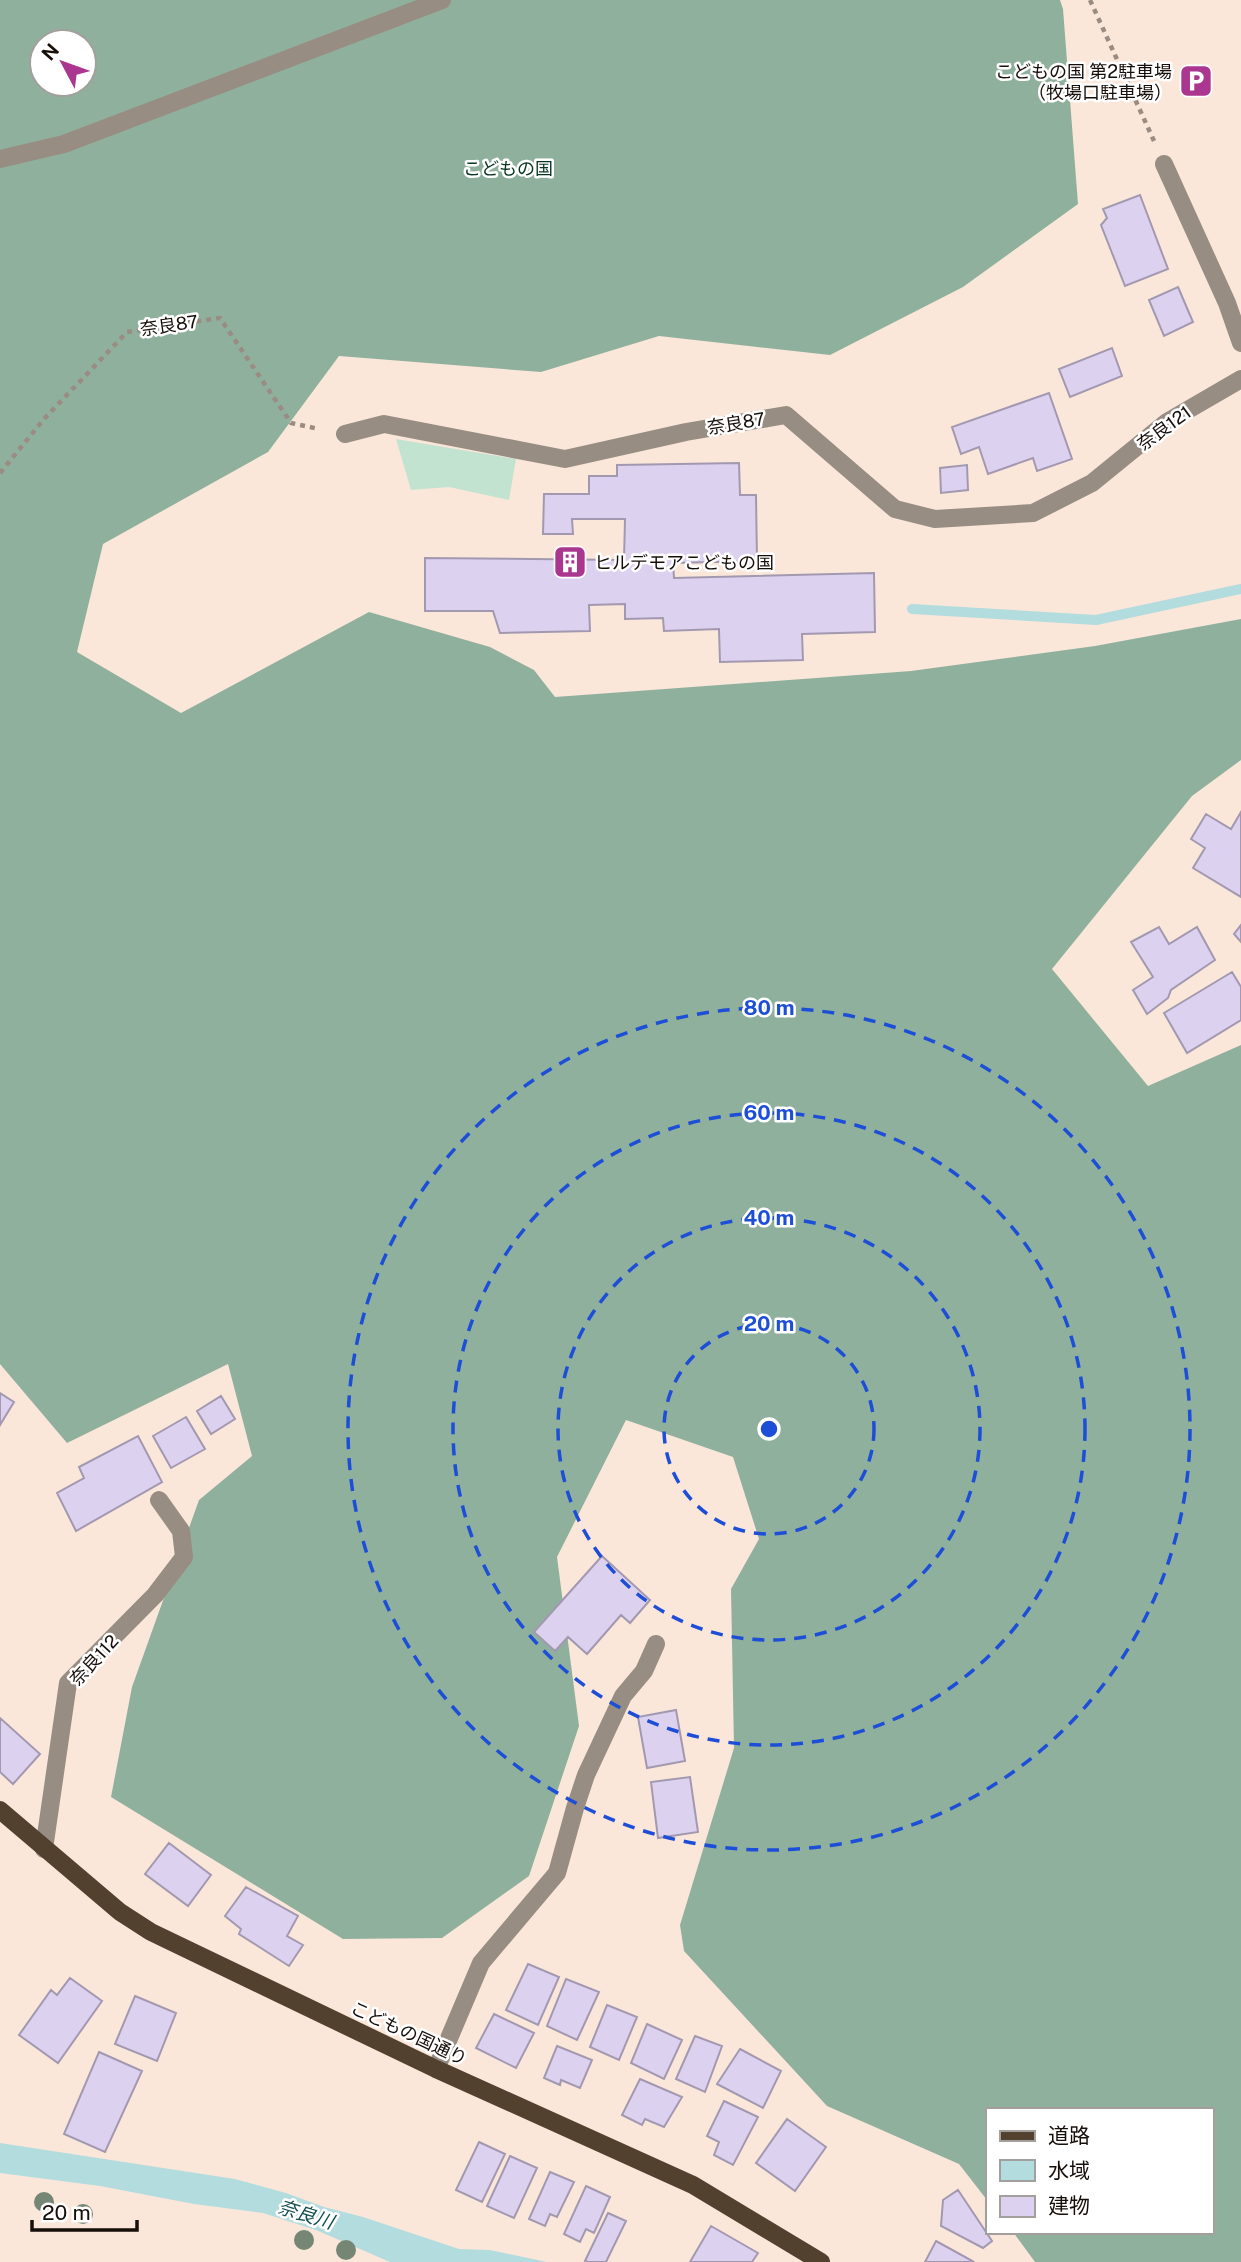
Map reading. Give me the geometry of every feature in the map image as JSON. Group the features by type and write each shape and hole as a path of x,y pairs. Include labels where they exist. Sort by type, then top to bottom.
{"main road":[{"name":"こどもの国通り","path":"0,1810 120,1912 151,1931 436,2069 693,2185 821,2262"}],"street":[{"path":"0,159 64,144 442,0"},
{"path":"1164,164 1227,303 1241,343"},
{"name":"奈良121","path":"1092,484 1167,422 1241,379"},
{"name":"奈良87","path":"345,434 384,424 565,459 686,432 786,415 895,509 935,519 1033,513 1092,484"},
{"name":"奈良112","path":"44,1849 68,1683 156,1595 184,1557 181,1531 159,1500"},
{"path":"436,2069 481,1963 557,1873 586,1775 623,1696 644,1671 656,1644"}],"path":[{"path":"1090,0 1164,164"},
{"name":"奈良87","path":"0,473 44,419 127,332 220,318 292,423 345,434"}],"green space":[{"name":"こどもの国","path":"0,0 1060,0 1063,9 1078,204 963,287 830,355 659,336 541,372 339,356 268,452 103,544 77,652 181,713 369,612 490,647 534,670 555,697 911,671 1095,646 1241,619 1241,760 1192,796 1052,969 1148,1086 1241,1045 1241,2262 1035,2262 1014,2234 1213,2234 1213,2108 986,2108 986,2199 959,2164 827,2106 684,1951 680,1925 734,1748 731,1589 759,1539 733,1457 626,1420 557,1557 579,1726 529,1876 442,1938 343,1939 111,1797 132,1687 199,1500 252,1456 228,1364 67,1443 0,1364"},
{"path":"396,439 516,459 509,500 449,487 411,490"}],"water":[{"name":"奈良川","path":"0,2143 235,2179 459,2249 490,2250 547,2262 390,2262 316,2230 263,2213 194,2204 100,2186 0,2173"}],"building":[{"path":"1140,195 1168,269 1125,286 1101,225 1107,218 1103,209"},
{"path":"1178,287 1193,322 1164,336 1149,300"},
{"path":"1112,348 1122,376 1070,397 1059,369"},
{"path":"1049,393 1072,459 1037,471 1033,458 988,474 979,447 961,454 952,427"},
{"name":"ヒルデモアこどもの国","path":"739,463 740,495 756,495 757,561 673,563 674,578 874,573 875,632 802,634 803,660 720,662 719,629 664,631 663,618 625,619 625,604 589,605 590,631 500,633 493,611 425,611 425,558 624,560 625,519 572,519 573,534 543,534 544,494 589,494 589,476 617,476 617,465"},
{"path":"967,465 968,490 941,493 940,468"},
{"path":"1241,812 1241,897 1193,868 1205,848 1191,839 1206,814 1231,829"},
{"path":"1241,925 1241,942 1234,934"},
{"path":"1159,927 1169,944 1197,927 1215,960 1171,990 1168,998 1147,1014 1133,990 1153,977 1131,942"},
{"path":"1232,972 1241,987 1241,1020 1187,1053 1164,1013"},
{"path":"0,1393 14,1402 0,1425"},
{"path":"221,1396 235,1419 211,1434 197,1411"},
{"path":"186,1417 205,1449 171,1468 153,1436"},
{"path":"138,1436 162,1482 76,1531 57,1493 84,1478 79,1467"},
{"path":"602,1556 650,1600 630,1623 621,1615 587,1654 568,1637 555,1651 534,1632"},
{"path":"676,1710 685,1761 647,1768 638,1717"},
{"path":"0,1718 40,1754 13,1784 0,1772"},
{"path":"690,1777 698,1832 658,1838 651,1782"},
{"path":"169,1843 211,1875 188,1906 145,1874"},
{"path":"246,1887 298,1916 287,1936 303,1945 289,1966 239,1934 241,1929 225,1916"},
{"path":"528,1964 559,1977 538,2025 506,2010"},
{"path":"70,1978 102,2001 58,2063 19,2035 51,1990 57,1995"},
{"path":"566,1979 599,1992 577,2040 547,2026"},
{"path":"135,1996 176,2013 157,2061 115,2044"},
{"path":"607,2005 637,2017 619,2060 590,2047"},
{"path":"494,2014 534,2033 516,2068 476,2048"},
{"path":"647,2024 682,2040 664,2079 631,2063"},
{"path":"695,2036 722,2046 705,2092 676,2079"},
{"path":"557,2046 592,2060 580,2088 561,2080 560,2085 544,2078"},
{"path":"740,2049 781,2071 763,2108 717,2084"},
{"path":"99,2052 142,2071 105,2152 64,2134"},
{"path":"640,2079 682,2097 664,2127 645,2119 642,2125 622,2115"},
{"path":"724,2101 758,2117 733,2165 714,2155 719,2142 707,2136"},
{"path":"787,2119 826,2147 795,2191 756,2163"},
{"path":"479,2142 505,2154 482,2202 456,2190"},
{"path":"510,2156 537,2168 514,2218 487,2206"},
{"path":"550,2172 574,2182 557,2217 550,2214 545,2226 529,2219"},
{"path":"586,2186 610,2197 594,2233 586,2229 580,2242 564,2234"},
{"path":"958,2190 992,2241 983,2248 941,2226 943,2200"},
{"path":"608,2213 626,2221 606,2262 585,2261"},
{"path":"711,2226 758,2253 752,2262 690,2262"},
{"path":"936,2241 974,2262 925,2262"}],"waterway":[{"path":"912,609 1096,620 1241,589"}],"place":[{"name":"こどもの国 第2駐車場 （牧場口駐車場）","path":"1196,81"},
{"name":"ヒルデモアこどもの国","path":"570,562"}]}
